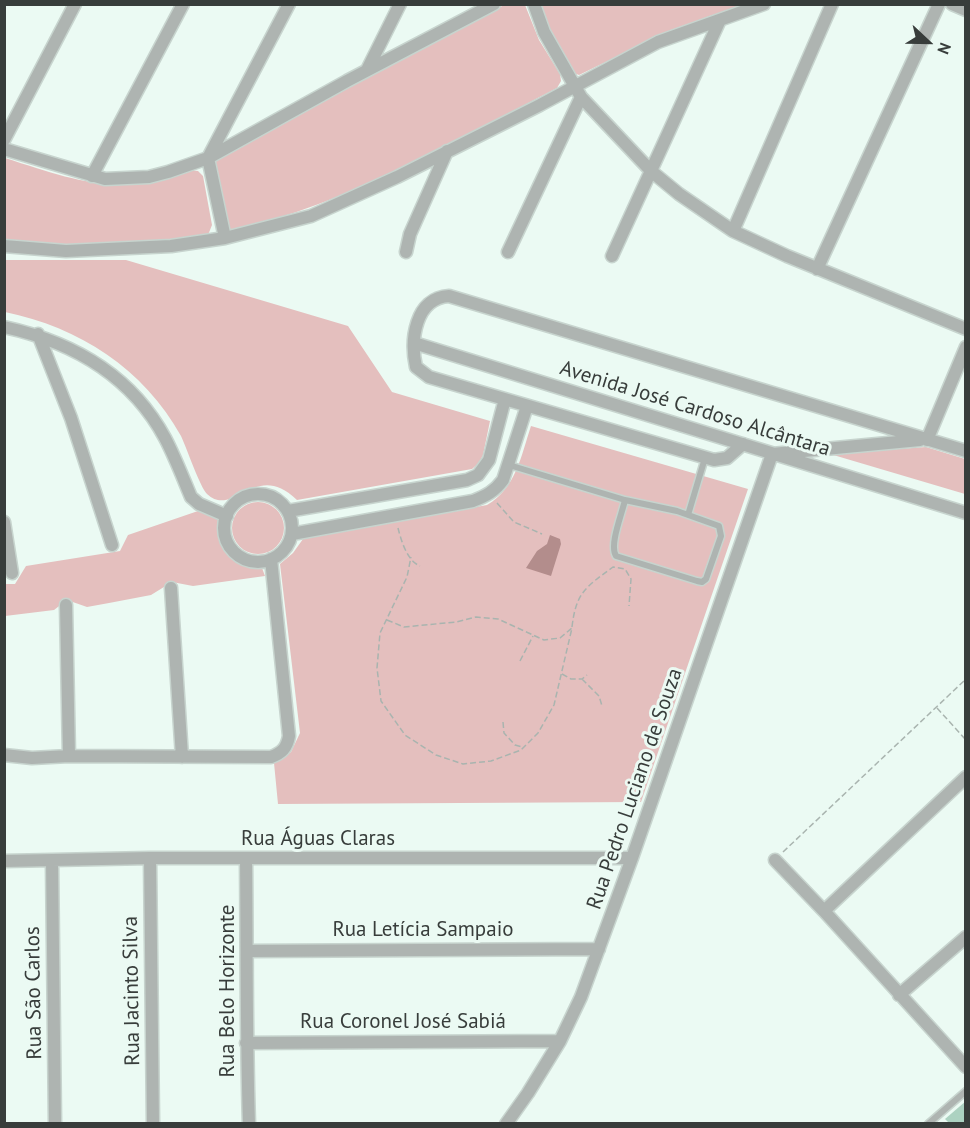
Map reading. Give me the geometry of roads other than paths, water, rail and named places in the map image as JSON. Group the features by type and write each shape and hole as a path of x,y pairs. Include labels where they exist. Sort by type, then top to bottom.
{"street":[{"path":"4,140 75,4"},
{"path":"92,176 183,4"},
{"path":"225,238 208,158 289,4"},
{"path":"367,70 400,4"},
{"path":"4,149 92,176 120,180 149,177 208,158 367,70 494,4"},
{"path":"534,4 537,17 578,92 651,171 705,213 732,231 817,269 966,329"},
{"path":"4,246 66,251 171,246 225,238 311,216 578,92 658,42 764,4"},
{"path":"732,231 832,4"},
{"path":"817,269 939,4"},
{"path":"952,4 966,10"},
{"path":"612,256 720,20"},
{"path":"508,252 578,92"},
{"path":"406,252 410,234 447,151"},
{"path":"743,444 727,458 714,460 429,377 416,368 415,328 421,313 431,301 449,296 966,452"},
{"path":"4,327 38,334 67,346 98,364 125,386 154,420 165,438 191,497 199,504 226,516"},
{"path":"38,334 71,418 112,545"},
{"name":"Avenida José Cardoso Alcântara","path":"414,343 966,513"},
{"path":"927,440 966,347"},
{"path":"288,511 467,480 478,475 489,460 505,399"},
{"path":"292,534 473,501 486,496 497,489 509,465 527,406"},
{"path":"772,454 927,440"},
{"name":"Rua Pedro Luciano de Souza","path":"506,1124 528,1094 560,1041 581,997 632,858 772,454"},
{"path":"261,494 272,497 288,511 292,534 281,553 260,562 249,561 238,556 230,548 225,537 226,516 240,499 261,494"},
{"path":"4,522 12,573"},
{"path":"4,755 32,758 69,756 271,757 279,754 288,742 271,559"},
{"path":"171,588 182,757"},
{"path":"66,605 69,756"},
{"path":"824,911 966,777"},
{"name":"Rua Águas Claras","path":"4,861 150,858 632,858"},
{"name":"Rua Jacinto Silva","path":"150,858 153,1124"},
{"name":"Rua Belo Horizonte","path":"246,859 248,951 246,1043 249,1124"},
{"path":"775,860 966,1067"},
{"name":"Rua São Carlos","path":"52,861 55,1124"},
{"path":"899,995 966,937"},
{"name":"Rua Letícia Sampaio","path":"248,951 599,949"},
{"name":"Rua Coronel José Sabiá","path":"246,1043 560,1041"}],"lane":[{"path":"688,515 705,458"},
{"path":"509,465 625,500 714,523 722,530 714,561 706,579 702,582 616,556 613,552 614,543 625,500"},
{"path":"928,1124 966,1091"}]}
